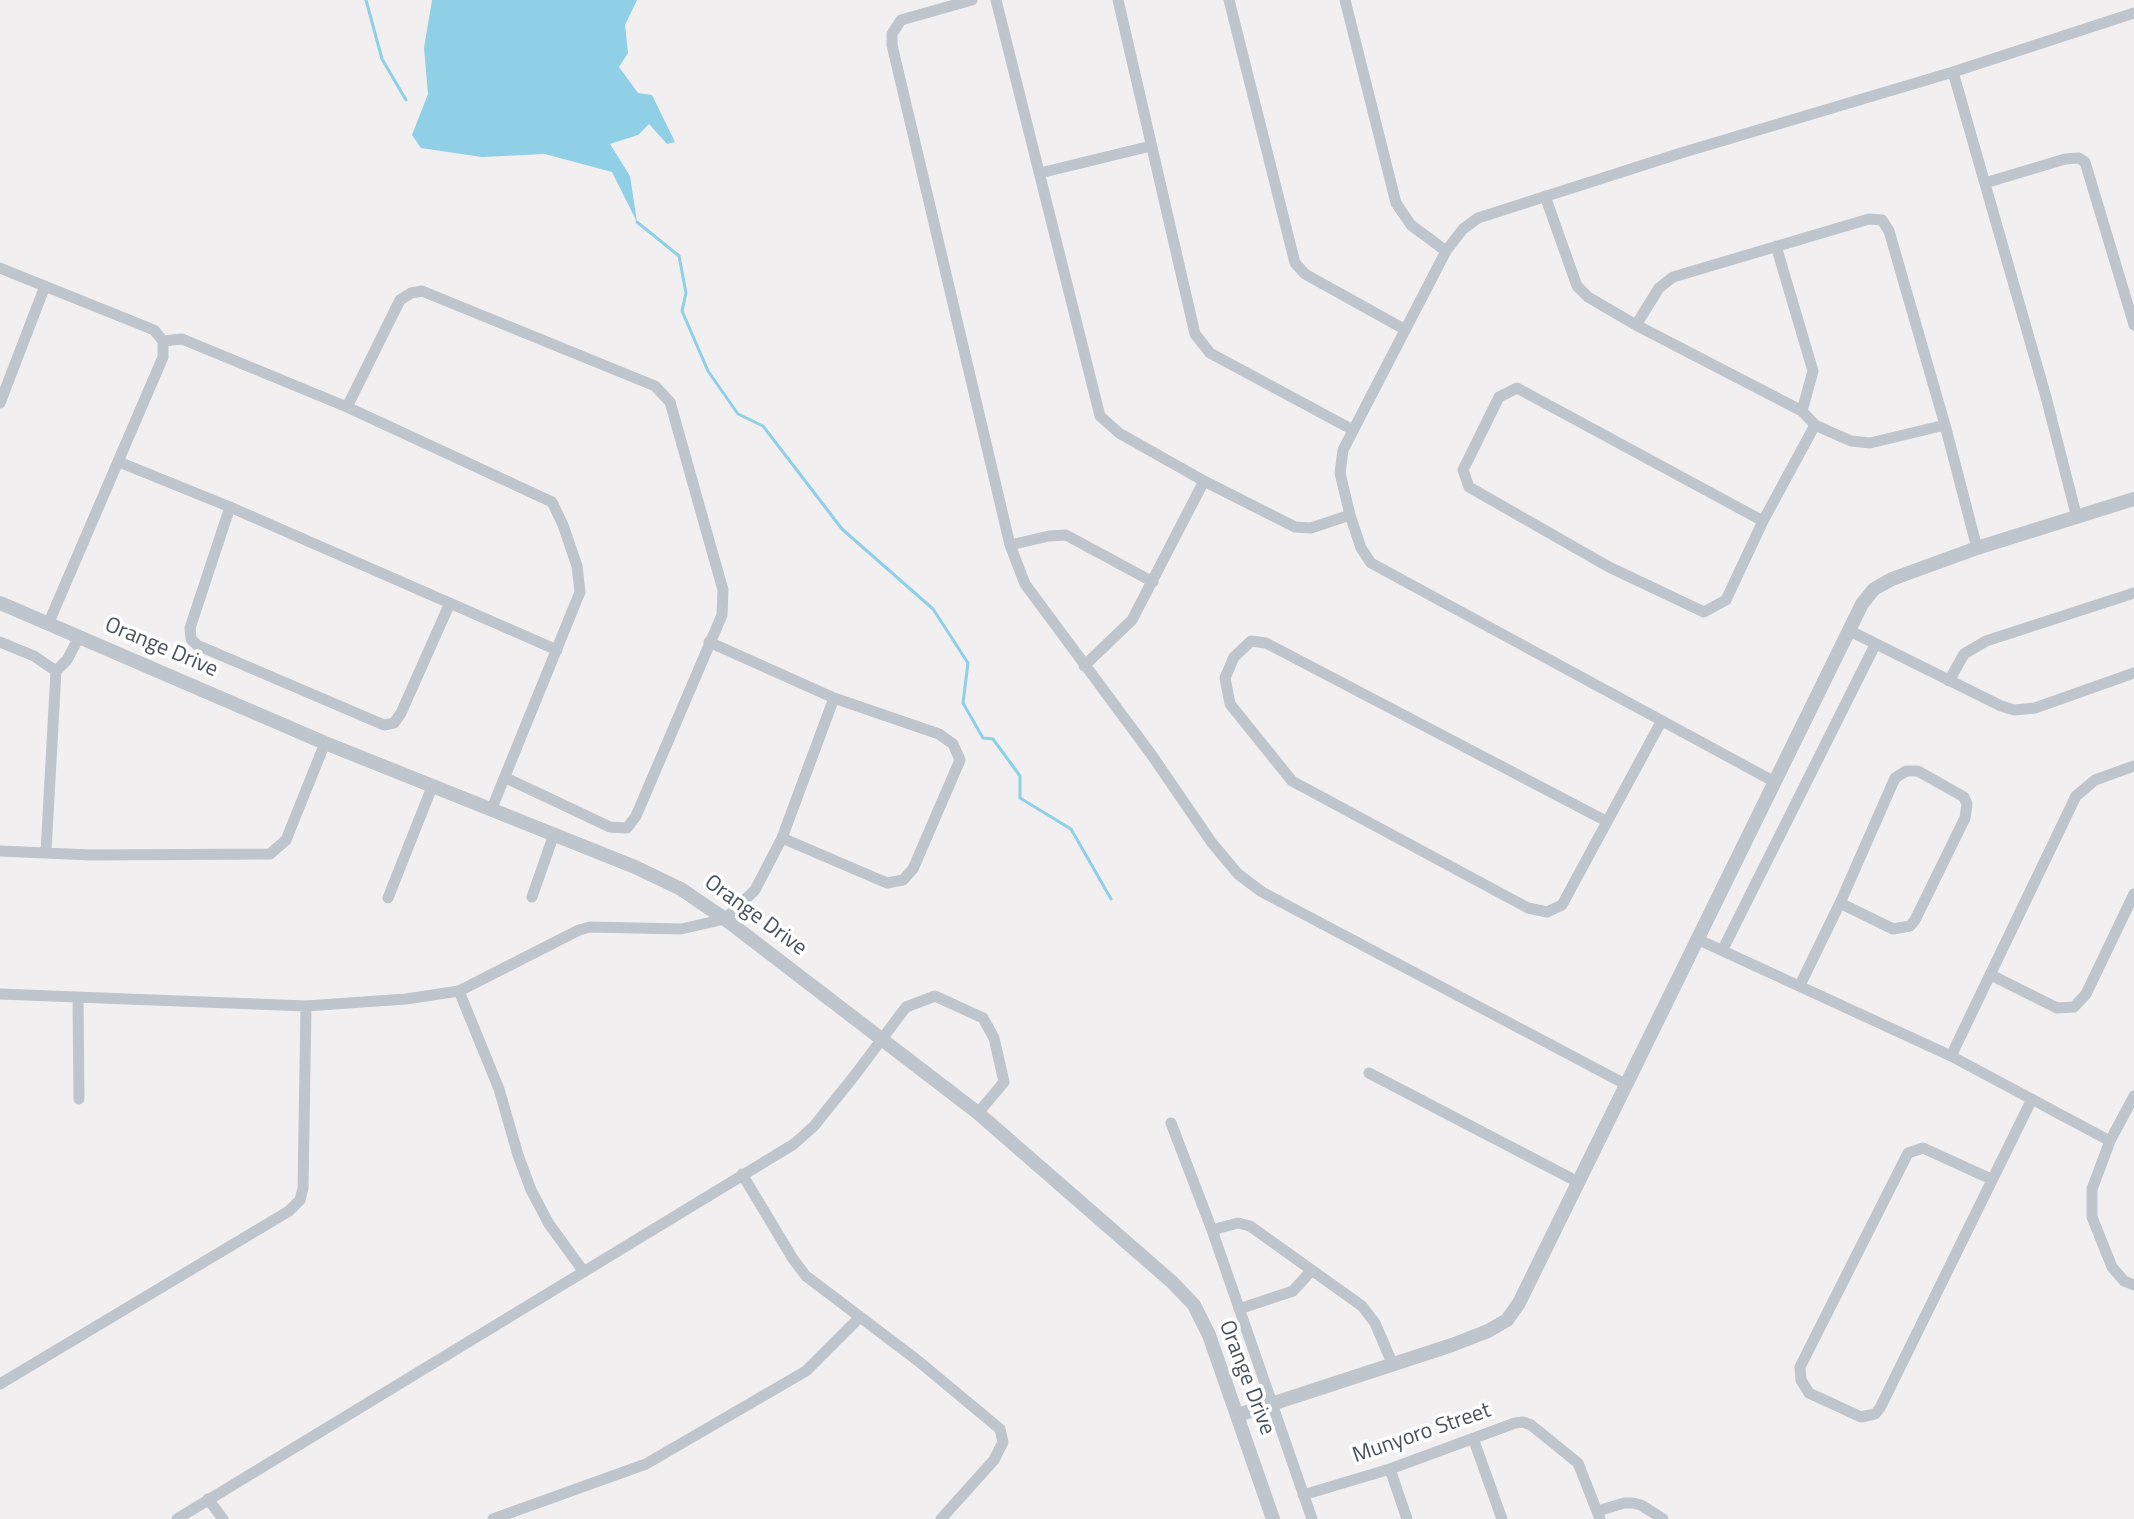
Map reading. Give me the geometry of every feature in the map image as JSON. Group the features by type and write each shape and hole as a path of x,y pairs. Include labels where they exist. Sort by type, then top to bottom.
{"street":[{"path":"972,0 901,20 892,34 892,45 1010,545 1025,584 1151,754 1217,850 1251,884 1625,1084"},
{"path":"996,0 1100,416 1119,433 1204,481 1303,529 1350,515"},
{"path":"1118,0 1195,334 1210,353 1353,430"},
{"path":"1229,0 1295,263 1305,274 1404,329"},
{"path":"1345,0 1396,203 1411,225 1446,251"},
{"path":"1773,781 1378,568 1361,548 1350,515 1340,464 1353,430 1446,251 1463,229 1478,218 2134,13"},
{"path":"1953,72 2046,397 2077,518"},
{"path":"1040,173 1151,146"},
{"path":"1985,183 2065,159 2079,158 2085,162 2134,325"},
{"path":"1545,196 1577,286 1588,297 1636,325 1802,411 1815,425 1861,444 1945,425"},
{"path":"1636,325 1659,288 1673,277 1869,219 1875,218 1886,225 1945,425 1977,548"},
{"path":"1776,246 1813,371 1802,411"},
{"path":"0,268 154,330 163,341 163,357 49,622"},
{"path":"0,403 45,286"},
{"path":"347,407 400,300 422,291 655,386 670,402 723,590 722,615 636,816 627,828 610,827 506,778"},
{"path":"163,341 182,339 347,407 552,502 577,566 580,592 492,808"},
{"path":"1763,521 1517,388 1499,397 1463,470 1469,487 1609,567 1704,612 1726,600 1763,521 1815,425"},
{"path":"119,462 230,507 557,650"},
{"path":"1084,666 1129,625 1204,481"},
{"path":"1238,1415 1393,1365 1488,1331 1507,1320 1519,1303 1862,604 1883,582 1977,548 2134,499"},
{"path":"230,507 190,628 191,639 197,645 384,725 394,723 401,713 450,603"},
{"path":"1010,545 1066,535 1153,582"},
{"path":"1949,681 1964,654 1986,641 2134,593"},
{"name":"Orange Drive","path":"0,603 325,743 659,878 725,919 978,1113 1172,1282 1194,1305 1209,1335 1273,1519"},
{"path":"1848,630 2001,706 2026,710 2134,673"},
{"path":"46,852 56,671 67,660 79,637"},
{"path":"1606,821 1266,643 1251,641 1234,657 1225,678 1230,704 1292,781 1528,908 1547,912 1562,905 1661,722"},
{"path":"0,642 34,656 56,671"},
{"path":"709,642 834,698 939,734 953,744 960,760 913,869 903,880 887,883 782,838"},
{"path":"1723,949 1875,645"},
{"path":"0,994 306,1006 406,999 459,991 579,930 605,926 681,929 725,919 755,890 782,838 834,698"},
{"path":"0,851 91,855 270,854 286,840 325,743"},
{"path":"1951,1056 2076,796 2095,780 2134,766"},
{"path":"1800,985 1895,778 1906,771 1918,771 1964,797 1967,804 1965,818 1910,926 1893,929 1840,903"},
{"path":"388,898 432,787"},
{"path":"532,897 554,834"},
{"path":"1991,975 2057,1008 2074,1007 2086,994 2134,894"},
{"path":"1697,939 1951,1056 2110,1141"},
{"path":"459,991 499,1089 531,1190 549,1224 584,1272"},
{"path":"177,1519 794,1144 814,1126 906,1007 935,996 983,1018 994,1038 1004,1082 978,1113"},
{"path":"78,998 79,1099"},
{"path":"0,1384 289,1211 300,1200 303,1188 306,1006"},
{"path":"1369,1073 1578,1182"},
{"path":"2134,1096 2110,1141 2092,1189 2092,1217 2112,1267 2124,1281 2134,1285"},
{"path":"1991,1179 1923,1148 1908,1153 1800,1367 1801,1380 1809,1393 1861,1417 1875,1414 2032,1099"},
{"path":"1171,1123 1212,1230 1312,1519"},
{"path":"742,1174 800,1269 1000,1429 1003,1442 994,1460 941,1519"},
{"path":"1212,1230 1238,1223 1250,1226 1367,1311 1393,1365"},
{"path":"1239,1309 1293,1291 1311,1271"},
{"path":"493,1519 646,1464 806,1371 860,1317"},
{"name":"Munyoro Street","path":"1303,1495 1390,1469 1515,1423 1531,1425 1578,1463 1599,1515"},
{"path":"1473,1438 1502,1519"},
{"path":"1390,1469 1407,1519"},
{"path":"208,1499 223,1519"},
{"path":"1599,1515 1624,1503 1633,1503 1663,1519"}],"water":[{"path":"432,0 637,0 625,25 628,53 619,67 638,93 652,95 675,142 667,144 649,124 638,135 610,144 630,176 637,222 612,172 545,154 482,157 421,148 412,135 428,94 424,48"}],"waterway":[{"path":"366,0 382,59 406,100"},
{"path":"637,222 679,256 686,293 682,311 708,371 738,414 763,426 842,529 933,609 968,663 963,703 983,738 993,739 1020,776 1020,798 1071,829 1111,899"}]}
